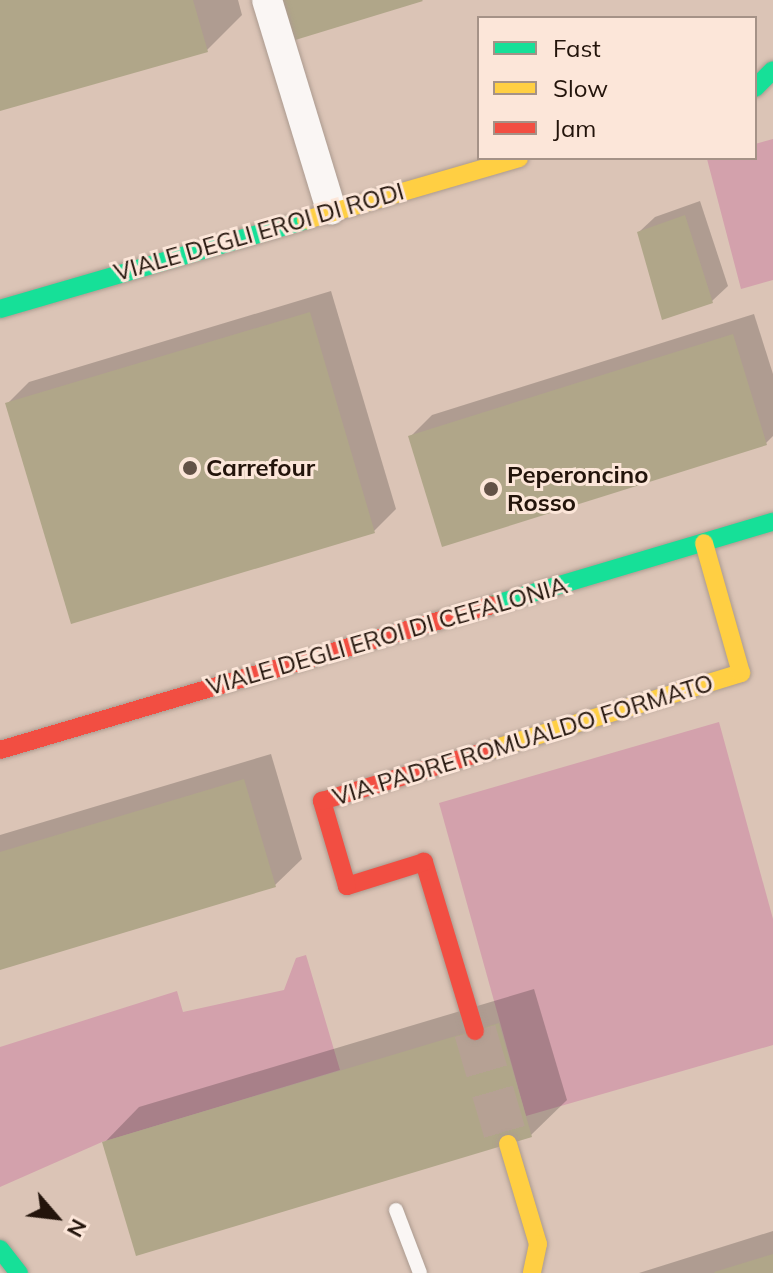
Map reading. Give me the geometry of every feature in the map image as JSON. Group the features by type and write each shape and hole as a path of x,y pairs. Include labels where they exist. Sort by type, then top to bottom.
{"main road":[{"path":"757,89 773,70"},
{"name":"VIALE DEGLI EROI DI RODI","path":"0,309 331,209 512,160"},
{"name":"VIALE DEGLI EROI DI CEFALONIA","path":"0,750 773,522"},
{"name":"VIA PADRE ROMUALDO FORMATO","path":"475,1031 424,862 347,886 322,801 741,673 704,543"},
{"path":"508,1144 538,1244 532,1273"},
{"path":"0,1249 19,1273"}],"street":[{"path":"267,0 331,209"}],"lane":[{"path":"396,1210 420,1273"}],"shaded area":[{"path":"773,139 773,280 741,289 707,160 757,160 757,143"},
{"path":"719,722 773,919 773,1045 526,1116 439,803"},
{"path":"306,955 340,1070 102,1142 0,1187 0,1047 177,991 183,1012 284,990 296,958"}],"building":[{"path":"0,0 193,0 208,52 0,111"},
{"path":"280,0 422,0 423,1 292,41"},
{"path":"685,215 713,303 662,320 637,232"},
{"name":"Carrefour","path":"310,312 375,533 71,624 5,403"},
{"path":"733,334 767,445 442,547 408,436"},
{"path":"244,779 276,887 0,970 0,852"},
{"path":"499,1023 532,1137 136,1256 102,1142"},
{"path":"773,1254 773,1273 714,1272"}],"tunnel":[{"path":"475,1031 508,1144"}],"traffic: fast":[{"path":"757,86 773,70"},
{"path":"0,309 306,220"},
{"path":"492,605 773,522"},
{"path":"0,1249 19,1273"}],"traffic: slow":[{"path":"306,220 512,160"},
{"path":"483,752 741,673 704,543"},
{"path":"508,1144 538,1244 532,1273"}],"traffic: jam":[{"path":"0,750 492,605"},
{"path":"475,1031 424,862 347,886 322,801 483,752"}],"place":[{"name":"Carrefour","path":"190,468"},
{"name":"Peperoncino Rosso","path":"491,489"}]}
